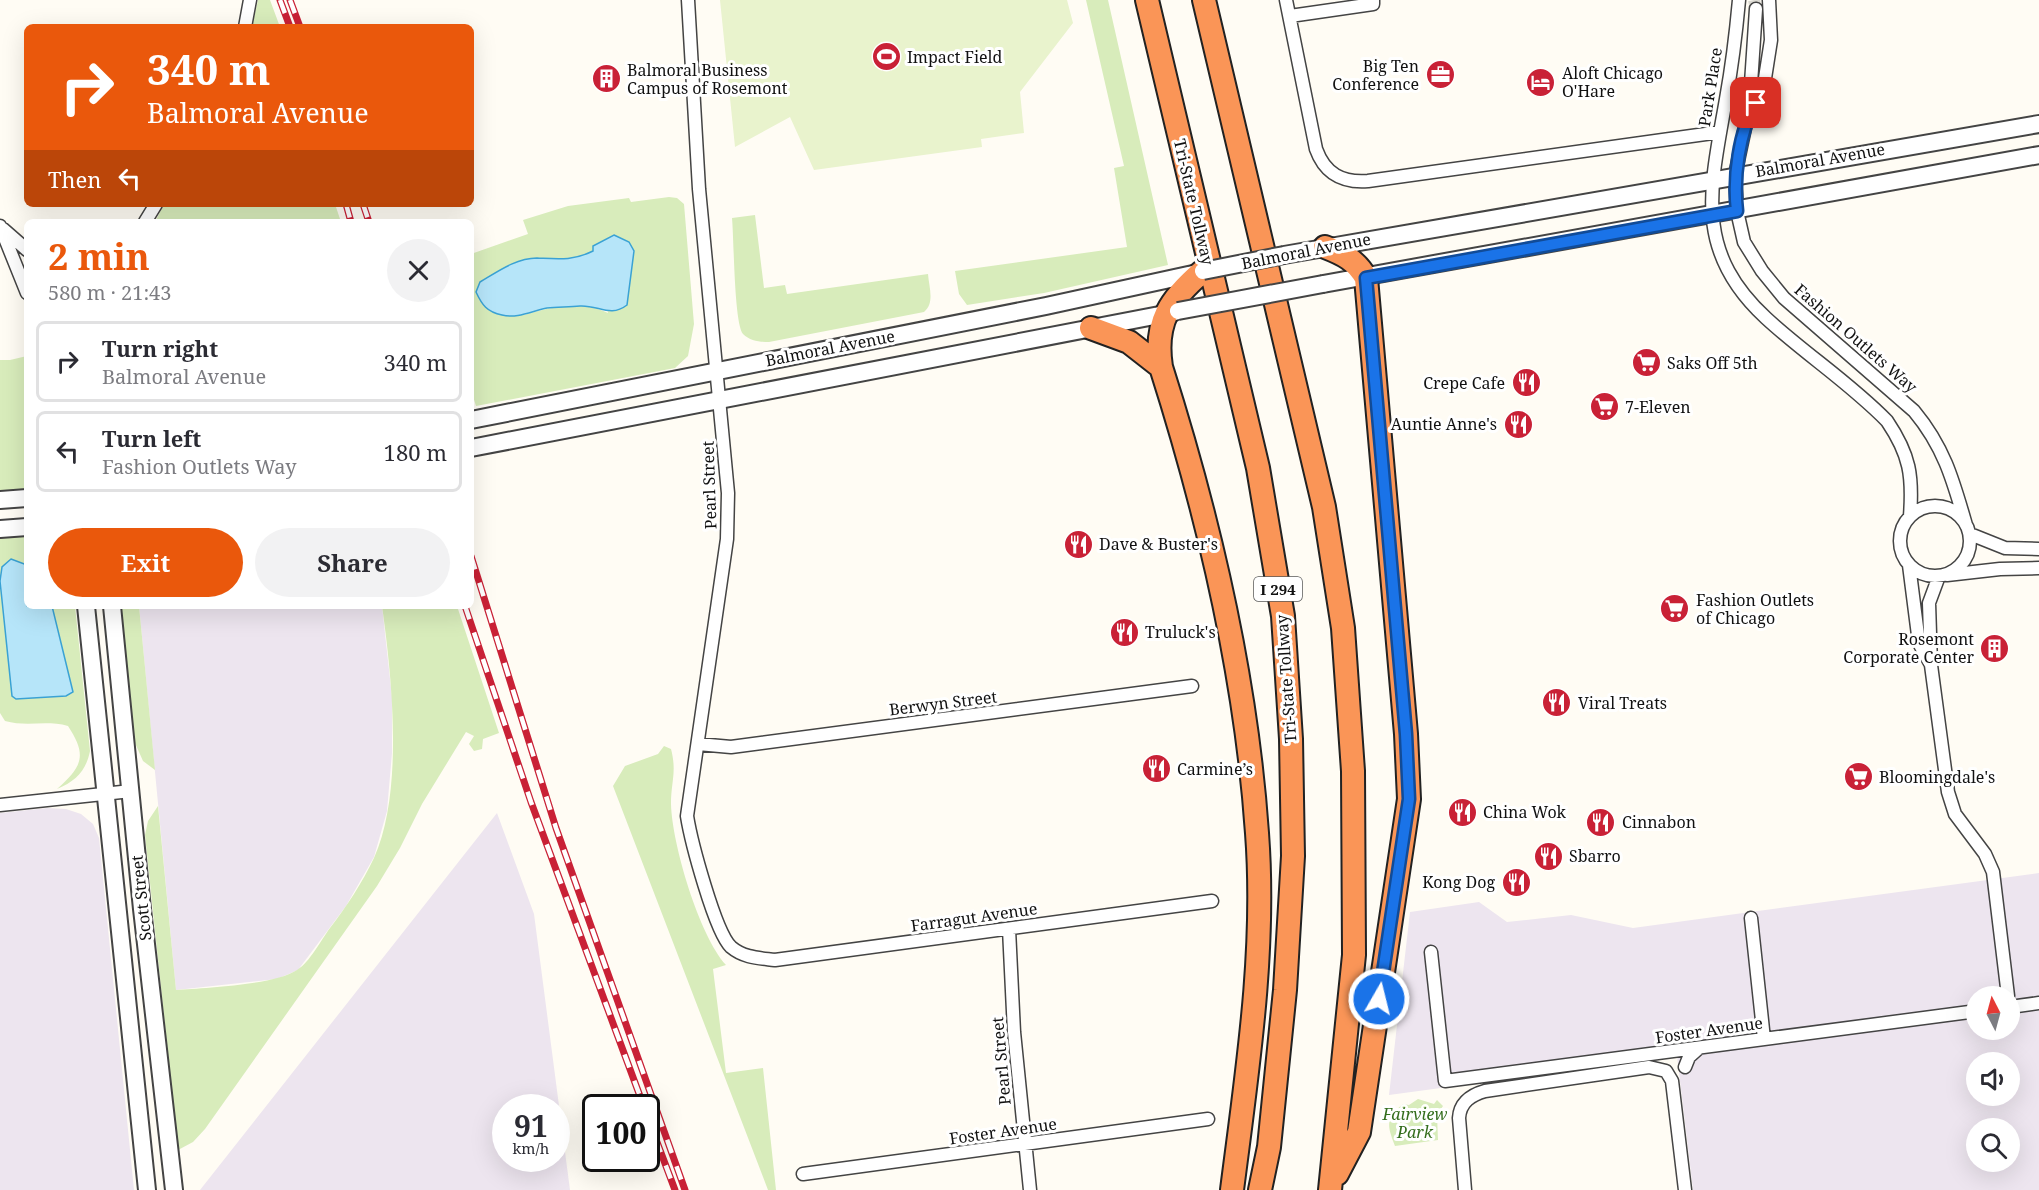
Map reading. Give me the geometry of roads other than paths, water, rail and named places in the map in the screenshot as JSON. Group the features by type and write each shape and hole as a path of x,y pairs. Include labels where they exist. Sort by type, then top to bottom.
{"highway":[{"name":"Tri-State Tollway","path":"1147,0 1258,468 1283,616 1291,739 1293,856 1284,1001 1269,1147 1260,1190"},
{"path":"1204,0 1324,507 1343,628 1353,771 1354,955 1331,1186"},
{"path":"1320,248 1344,254 1359,266 1366,278 1406,734 1409,799 1359,1132 1331,1186"},
{"path":"1203,272 1173,300 1158,347 1161,367 1213,546 1243,699 1257,833 1255,1000 1232,1190"},
{"path":"1090,328 1129,342 1161,367"}],"street":[{"path":"246,24 250,0"},
{"name":"Pearl Street","path":"688,0 699,189 728,493 727,539 698,744 688,795 687,816 690,836 723,938 740,954"},
{"path":"1288,8 1346,0"},
{"name":"Park Place","path":"1712,179 1739,0"},
{"path":"1749,114 1763,91 1771,40 1769,0"},
{"path":"1288,8 1373,2"},
{"path":"1288,8 1316,149 1320,161 1328,171 1344,180 1368,181 1720,132"},
{"path":"1735,175 1749,114 1756,9"},
{"name":"Balmoral Avenue","path":"1203,272 1320,248 2039,124"},
{"name":"Balmoral Avenue","path":"474,419 1046,306 1173,300 1366,278 2039,155"},
{"name":"Fashion Outlets Way","path":"1735,175 1737,211 1744,242 1771,285 1904,401 1926,426 1948,464 1968,529"},
{"path":"1712,179 1711,216 1720,253 1751,303 1873,408 1897,437 1911,472 1910,516 1902,529 1899,540 1901,552 1909,566 1919,643 1930,664"},
{"path":"0,226 24,247"},
{"path":"0,226 24,286"},
{"name":"Balmoral Avenue","path":"474,447 1090,328 1173,300"},
{"path":"0,501 24,498"},
{"path":"1910,516 1929,506 1940,506 1960,516 1968,529 2005,548 2039,549"},
{"path":"0,529 24,526"},
{"path":"1968,529 1967,555 1962,564 1941,576 1929,603 1930,664 1951,802 1960,822 1989,860 1993,872 2007,986"},
{"path":"1909,566 1918,572 1941,576 2000,568 2039,568"},
{"name":"Scott Street","path":"86,609 147,1190"},
{"name":"Scott Street","path":"112,609 142,909 174,1190"},
{"name":"Berwyn Street","path":"698,744 730,747 1192,686"},
{"path":"0,806 131,791"},
{"name":"Farragut Avenue","path":"740,954 775,960 1212,901"},
{"path":"1751,918 1764,1039"},
{"name":"Pearl Street","path":"1009,929 1014,1032 1030,1190"},
{"name":"Foster Avenue","path":"1431,952 1445,1081 1966,1012"},
{"path":"2020,1006 2039,1003"},
{"path":"1685,1067 1689,1057 1699,1048"},
{"name":"Foster Avenue","path":"1465,1190 1458,1129 1459,1110 1469,1098 1485,1090 1649,1067 1666,1071 1672,1081 1686,1190"},
{"name":"Foster Avenue","path":"803,1174 1208,1119"}],"water":[{"path":"614,235 629,242 634,251 627,305 621,309 610,311 580,306 541,309 508,316 489,310 476,292 480,282 514,263 537,258 565,259 579,256 593,251 593,246"},
{"path":"11,559 24,564 24,609 53,609 73,692 66,696 16,699 12,696 0,581 2,567"}],"tunnel":[{"path":"1754,0 1756,9"}],"railway":[{"path":"280,0 289,24"},
{"path":"290,0 299,24"},
{"path":"347,207 350,219"},
{"path":"364,207 368,219"},
{"path":"474,566 556,828 685,1190"},
{"path":"466,609 531,802 639,1094"},
{"path":"660,1150 675,1190"}],"place":[{"name":"Impact Field","path":"886,57"},
{"name":"Big Ten Conference","path":"1440,75"},
{"name":"Balmoral Business Campus of Rosemont","path":"606,79"},
{"name":"Aloft Chicago O'Hare","path":"1541,82"},
{"name":"Saks Off 5th","path":"1646,363"},
{"name":"Crepe Cafe","path":"1526,383"},
{"name":"7-Eleven","path":"1604,407"},
{"name":"Auntie Anne's","path":"1518,424"},
{"name":"Dave & Buster's","path":"1078,544"},
{"name":"Fashion Outlets of Chicago","path":"1675,609"},
{"name":"Truluck's","path":"1124,632"},
{"name":"Rosemont Corporate Center","path":"1995,648"},
{"name":"Viral Treats","path":"1557,703"},
{"name":"Carmine’s","path":"1156,769"},
{"name":"Bloomingdale's","path":"1858,777"},
{"name":"China Wok","path":"1462,812"},
{"name":"Cinnabon","path":"1601,822"},
{"name":"Sbarro","path":"1548,856"},
{"name":"Kong Dog","path":"1516,882"}],"park label":[{"name":"Fairview Park","path":"1415,1123"}]}
